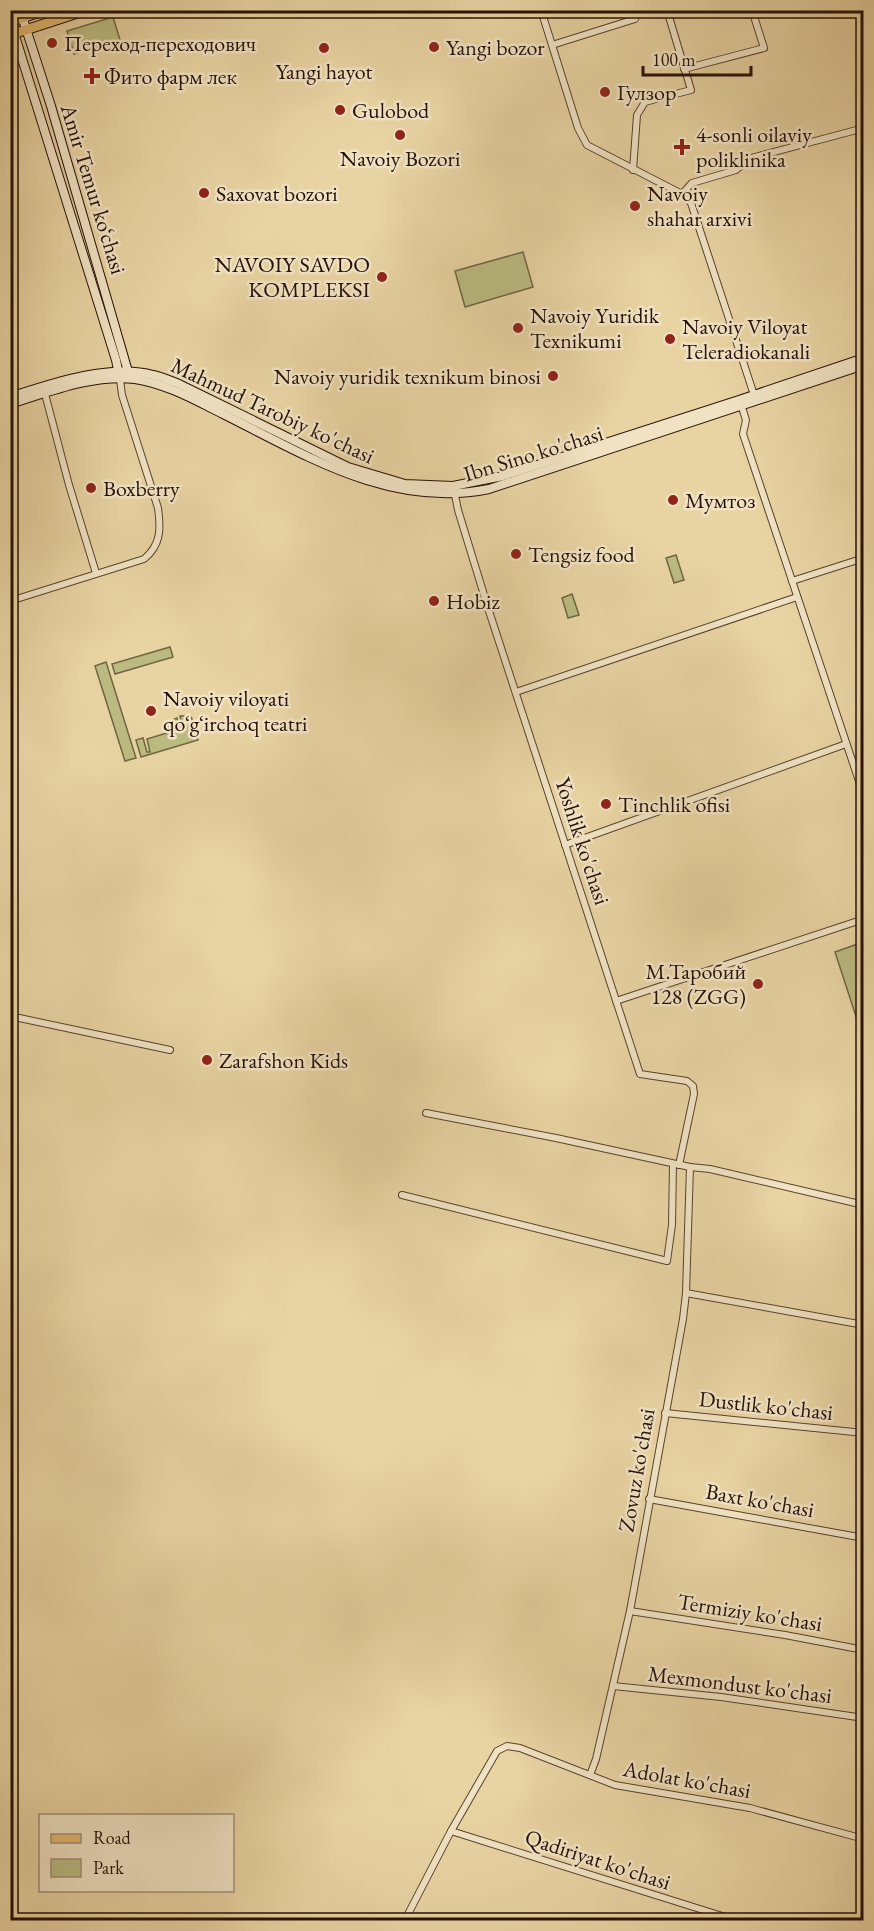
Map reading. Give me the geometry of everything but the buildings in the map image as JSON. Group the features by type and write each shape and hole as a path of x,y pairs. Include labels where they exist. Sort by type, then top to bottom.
{"main road":[{"path":"11,21 21,14 46,10"},
{"path":"13,35 87,10"},
{"name":"Amir Temur ko‘chasi","path":"21,14 51,106 129,376"},
{"name":"Amir Temur ko‘chasi","path":"11,21 13,35 116,360 119,376"},
{"name":"Mahmud Tarobiy ko'chasi","path":"10,397 44,390 71,379 151,374 179,384 348,467 405,484 454,490 741,403 864,358"},
{"path":"755,398 864,365"},
{"path":"10,404 44,390"}],"street":[{"path":"541,10 578,128 587,145 682,194 691,203 755,398"},
{"path":"552,45 635,19 637,10"},
{"path":"633,170 637,115 645,102 691,90 667,10"},
{"path":"684,69 764,48 752,10"},
{"path":"682,194 692,183 736,170 751,158 864,128"},
{"path":"10,601 144,559 159,542 158,508 122,395 119,376"},
{"path":"44,390 69,485 96,573"},
{"path":"741,403 746,420 743,434 864,796"},
{"name":"Yoshlik ko'chasi","path":"454,490 461,521 639,1074 687,1081 693,1086 694,1094 676,1164"},
{"path":"792,581 864,558"},
{"path":"516,692 797,597"},
{"path":"565,845 846,744"},
{"path":"616,1001 864,919"},
{"path":"10,1016 170,1050"},
{"path":"426,1113 690,1167 710,1169 864,1205"},
{"path":"402,1195 667,1261 676,1164"},
{"name":"Zovuz ko'chasi","path":"590,1775 596,1759 630,1611 683,1319 686,1293 690,1167"},
{"path":"686,1293 864,1325"},
{"name":"Dustlik ko'chasi","path":"665,1413 864,1433"},
{"name":"Baxt ko'chasi","path":"649,1499 864,1538"},
{"name":"Termiziy ko'chasi","path":"630,1611 864,1650"},
{"name":"Mexmondust ko'chasi","path":"613,1686 721,1697 864,1718"},
{"name":"Adolat ko'chasi","path":"451,1831 497,1751 507,1746 520,1748 615,1785 750,1808 864,1839"},
{"path":"405,1920 451,1831"},
{"name":"Qadiriyat ko'chasi","path":"451,1831 735,1920"}],"green space":[{"path":"113,17 120,40 74,54 67,31"},
{"path":"523,252 533,287 465,307 455,271"},
{"path":"676,555 684,580 674,583 666,558"},
{"path":"572,594 579,615 568,618 562,598"},
{"path":"170,647 173,657 115,674 112,664"},
{"path":"106,662 136,758 125,761 95,666"},
{"path":"180,716 191,716 198,740 141,757 136,740 143,738 147,752 150,752 147,739 170,732 169,727 173,725 172,720 177,718 179,728 182,727"},
{"path":"864,942 863,1038 835,952"}],"place":[{"name":"Переход-переходович","path":"52,43"},
{"name":"Yangi bozor","path":"434,47"},
{"name":"Yangi hayot","path":"324,48"},
{"name":"Фито фарм лек","path":"92,76"},
{"name":"Гулзор","path":"605,92"},
{"name":"Gulobod","path":"340,110"},
{"name":"Navoiy Bozori","path":"400,135"},
{"name":"4-sonli oilaviy poliklinika","path":"682,147"},
{"name":"Saxovat bozori","path":"204,193"},
{"name":"Navoiy shahar arxivi","path":"635,206"},
{"name":"NAVOIY SAVDO KOMPLEKSI","path":"382,277"},
{"name":"Navoiy Yuridik Texnikumi","path":"518,328"},
{"name":"Navoiy Viloyat Teleradiokanali","path":"670,339"},
{"name":"Navoiy yuridik texnikum binosi","path":"553,376"},
{"name":"Boxberry","path":"91,488"},
{"name":"Мумтоз","path":"673,500"},
{"name":"Tengsiz food","path":"516,554"},
{"name":"Hobiz","path":"434,601"},
{"name":"Navoiy viloyati qoʻgʻirchoq teatri","path":"151,711"},
{"name":"Tinchlik ofisi","path":"606,804"},
{"name":"М.Таробий 128 (ZGG)","path":"758,984"},
{"name":"Zarafshon Kids","path":"207,1060"}]}
